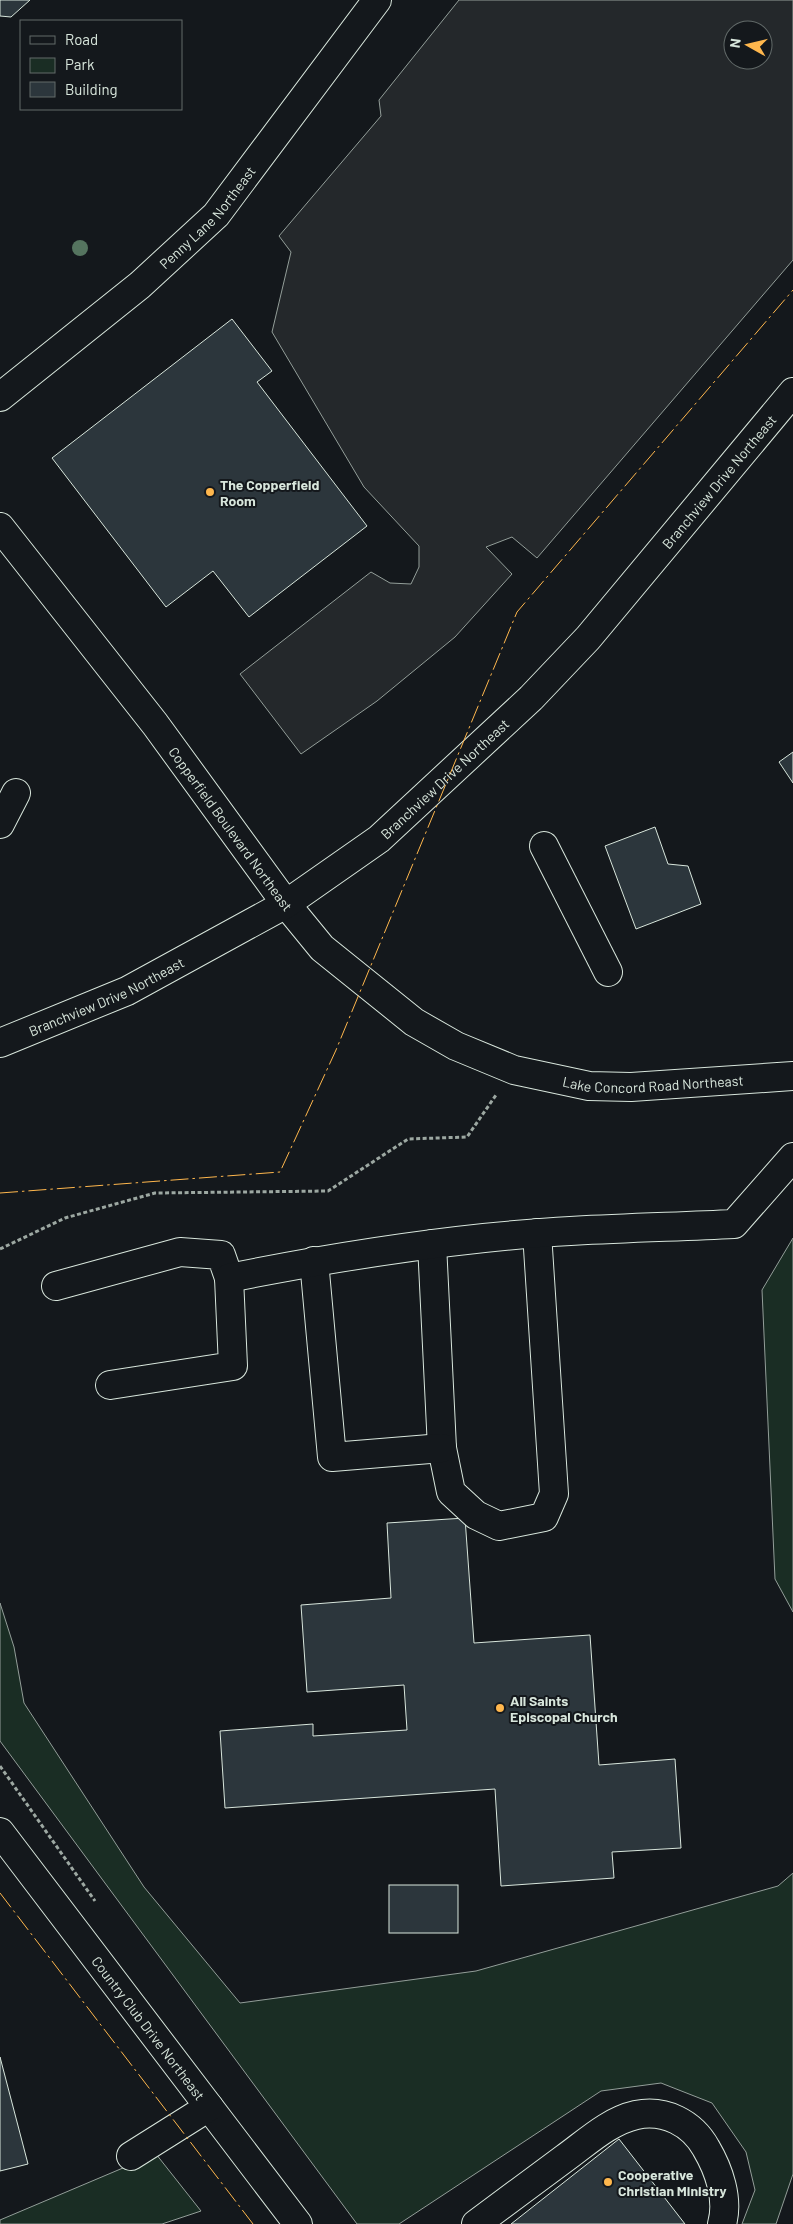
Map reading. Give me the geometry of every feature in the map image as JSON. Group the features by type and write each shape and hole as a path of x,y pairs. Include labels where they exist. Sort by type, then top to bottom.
{"main road":[{"name":"Penny Lane Northeast","path":"0,397 154,273 216,215 377,0"},
{"name":"Branchview Drive Northeast","path":"0,1044 127,991 286,904 379,840 531,698 588,638 793,392"},
{"name":"Copperfield Boulevard Northeast","path":"2,533 155,724 286,904 322,948 414,1022 456,1046 514,1070"},
{"path":"0,824 16,793"},
{"path":"544,846 608,972"},
{"path":"0,1034 33,1030"},
{"name":"Lake Concord Road Northeast","path":"514,1070 589,1086 631,1087 793,1076"},
{"path":"230,1278 314,1262 432,1244 537,1234 734,1224 793,1157"},
{"path":"432,1244 442,1448 451,1492 476,1515 499,1526 544,1517 554,1494 537,1234"},
{"path":"56,1286 180,1252 221,1254 230,1278 233,1366 110,1385"},
{"path":"314,1262 332,1457 442,1448"},
{"name":"Country Club Drive Northeast","path":"0,1832 298,2224"},
{"path":"131,2156 209,2107"},
{"path":"476,2224 606,2128 636,2115 660,2114 680,2120 701,2138 712,2158 723,2188 725,2212 722,2224"}],"path":[{"path":"0,1249 65,1218 154,1193 328,1191 408,1139 467,1138 514,1070"}],"green space":[{"path":"793,1238 793,1612 775,1579 762,1290"},
{"path":"0,1603 14,1647 24,1703 144,1887 240,2003 476,1971 778,1886 793,1873 793,2174 776,2224 742,2224 755,2190 746,2152 712,2103 661,2083 601,2091 399,2224 357,2224 0,1741"},
{"path":"156,2154 201,2211 162,2224 0,2224 0,2220"}],"shaded area":[{"path":"459,0 793,0 793,260 537,558 512,537 486,547 512,574 455,637 377,701 301,754 240,674 371,572 390,583 411,584 419,567 419,546 364,487 272,332 291,252 279,236 381,116 379,100"}],"building":[{"path":"0,0 30,0 11,17 0,16"},
{"name":"The Copperfield Room","path":"232,319 272,371 257,382 367,526 249,617 213,571 166,607 52,458"},
{"path":"793,752 793,783 779,762"},
{"path":"655,827 668,864 688,866 701,904 636,929 605,846"},
{"name":"All Saints Episcopal Church","path":"465,1518 474,1643 590,1635 599,1765 675,1759 681,1848 612,1852 614,1878 501,1886 495,1789 225,1808 220,1731 313,1724 313,1736 407,1730 404,1685 307,1692 301,1605 391,1598 387,1523"},
{"path":"389,1885 458,1885 458,1933 389,1933"},
{"path":"0,2057 28,2164 0,2171"},
{"name":"Cooperative Christian Ministry","path":"619,2139 685,2224 511,2224"}],"power":[{"path":"0,1193 280,1172 336,1050 517,612 793,290"},
{"path":"0,1893 253,2224"}],"place":[{"name":"The Copperfield Room","path":"210,492"},
{"name":"All Saints Episcopal Church","path":"500,1708"},
{"name":"Cooperative Christian Ministry","path":"608,2182"}]}
